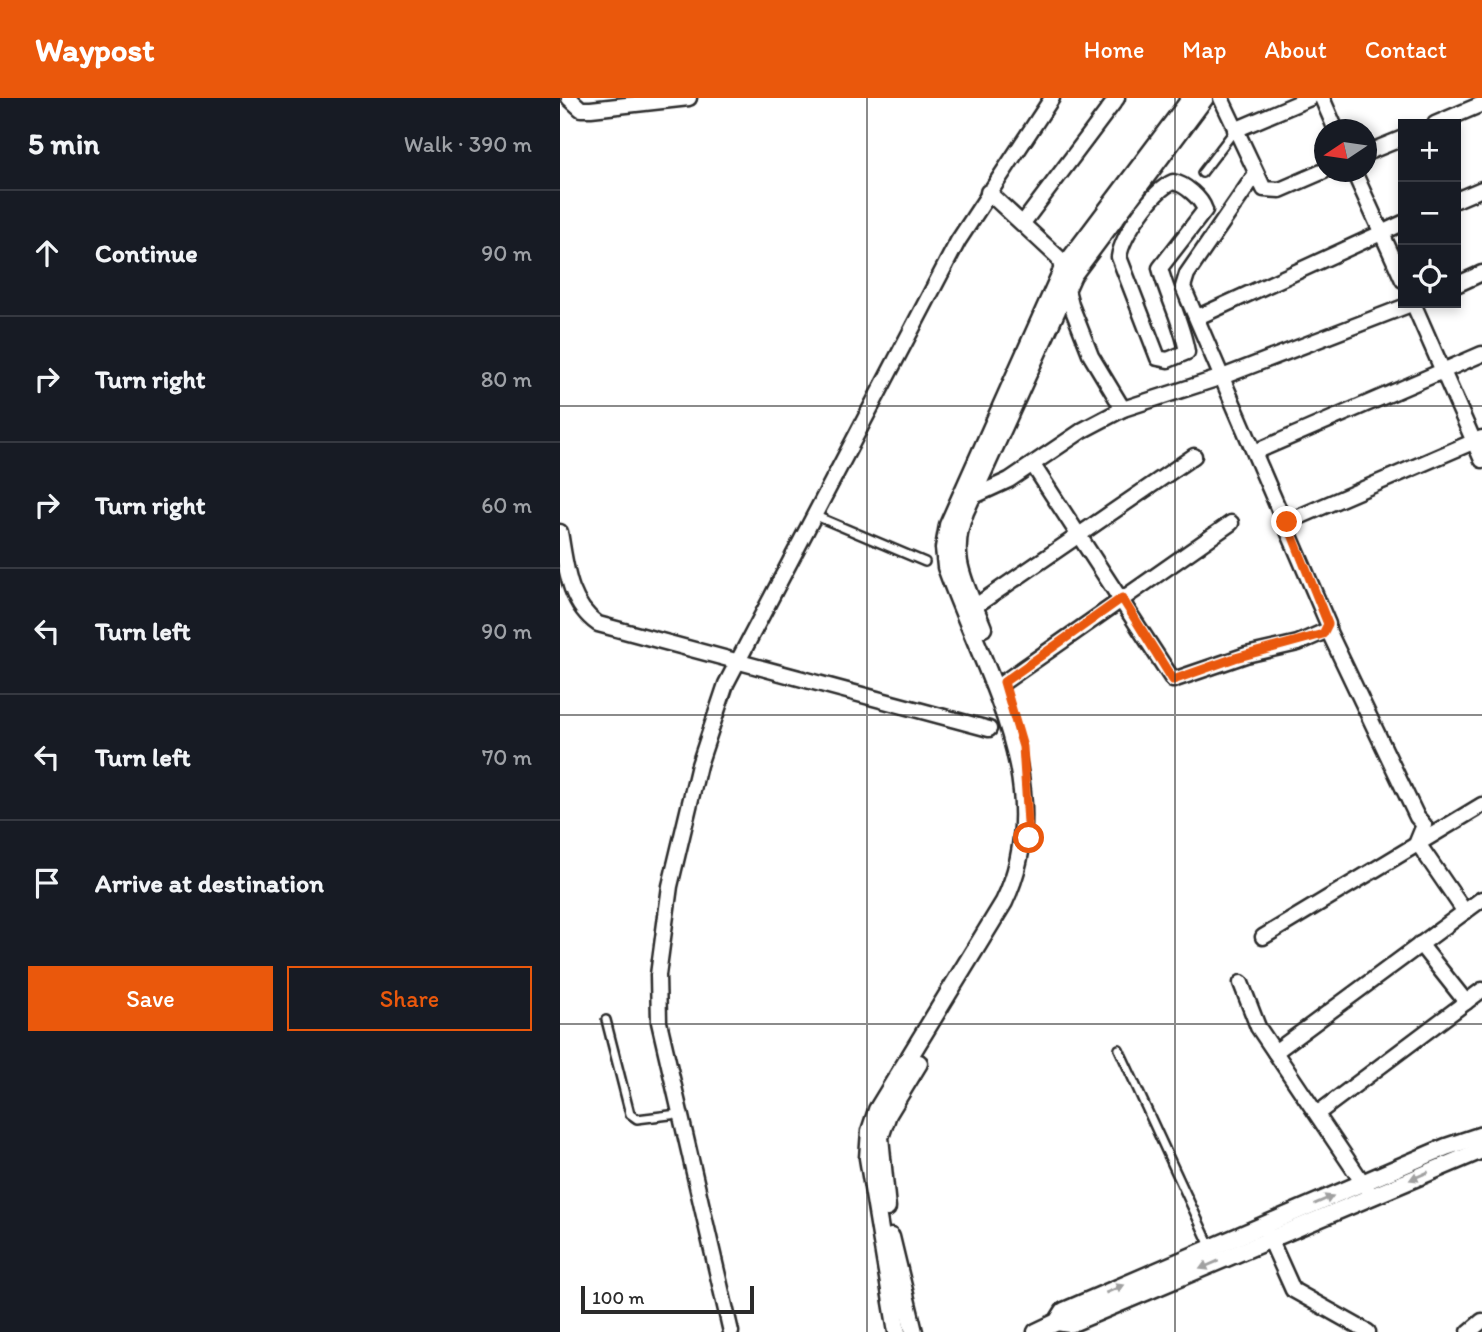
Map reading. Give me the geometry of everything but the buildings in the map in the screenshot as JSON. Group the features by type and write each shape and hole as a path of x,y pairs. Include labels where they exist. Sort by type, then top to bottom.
{"street":[{"path":"569,98 581,109 689,98"},
{"path":"731,1332 678,1114 659,1023 658,975 670,886 696,779 726,684 736,663 816,516 958,241 1052,98"},
{"path":"1023,223 1117,98"},
{"path":"897,1332 868,1158 870,1131 877,1110 978,948 1010,890 1021,850 1023,783 1009,720 946,567 945,538 955,504 1063,268 1191,98"},
{"path":"914,1332 891,1239 880,1137 888,1114 1020,893 1029,852 1020,731 958,564 956,544 972,497 1067,286 1205,98"},
{"path":"1221,98 1255,175 1264,189 1271,192 1314,175"},
{"path":"1234,130 1310,98"},
{"path":"1322,98 1331,119"},
{"path":"1447,119 1482,104"},
{"path":"1377,149 1398,140"},
{"path":"1255,175 1186,274 1183,287 1189,307 1198,317 1287,522 1328,624 1328,630 1424,825 1417,842"},
{"path":"1173,181 1179,182 1203,202 1205,210 1160,268 1170,306 1182,322 1187,352 1168,360 1158,358 1119,257 1120,245 1141,213 1173,181"},
{"path":"1358,182 1398,270"},
{"path":"1461,198 1482,189"},
{"path":"988,192 1054,252 1063,268 1091,356 1123,409"},
{"path":"1127,202 1141,213"},
{"path":"1198,317 1398,225"},
{"path":"1461,283 1482,273"},
{"path":"972,497 1033,465 1083,430 1123,409 1222,377 1400,308"},
{"path":"1415,308 1443,371 1478,439 1482,460"},
{"path":"1255,452 1482,354"},
{"path":"1287,522 1478,439"},
{"path":"974,607 1194,456"},
{"path":"1033,465 1173,680 1246,655 1298,643 1328,630"},
{"path":"1004,682 1231,523"},
{"path":"560,532 571,587 578,606 587,617 612,630 989,729"},
{"path":"1263,937 1482,804"},
{"path":"1417,842 1465,912"},
{"path":"1275,1052 1482,899"},
{"path":"1420,944 1466,1002"},
{"path":"1241,983 1248,1006 1275,1052 1368,1189"},
{"path":"1318,1113 1482,990"},
{"path":"1368,1189 1446,1147 1482,1135"},
{"path":"1036,1332 1058,1322 1070,1324 1267,1232 1368,1189 1482,1150"},
{"path":"1058,1322 1064,1311 1212,1248 1267,1232"},
{"path":"1267,1232 1293,1290 1368,1332"},
{"path":"1469,1332 1482,1321"}],"lane":[{"path":"1202,173 1234,130"},
{"path":"816,516 925,562"},
{"path":"606,1020 630,1114 637,1119 678,1114"},
{"path":"1119,1049 1212,1248"}],"route":[{"path":"1029,838 1023,747 1004,682 1122,598 1173,680 1235,658 1298,643 1323,634 1328,630 1328,624 1287,522"}]}
